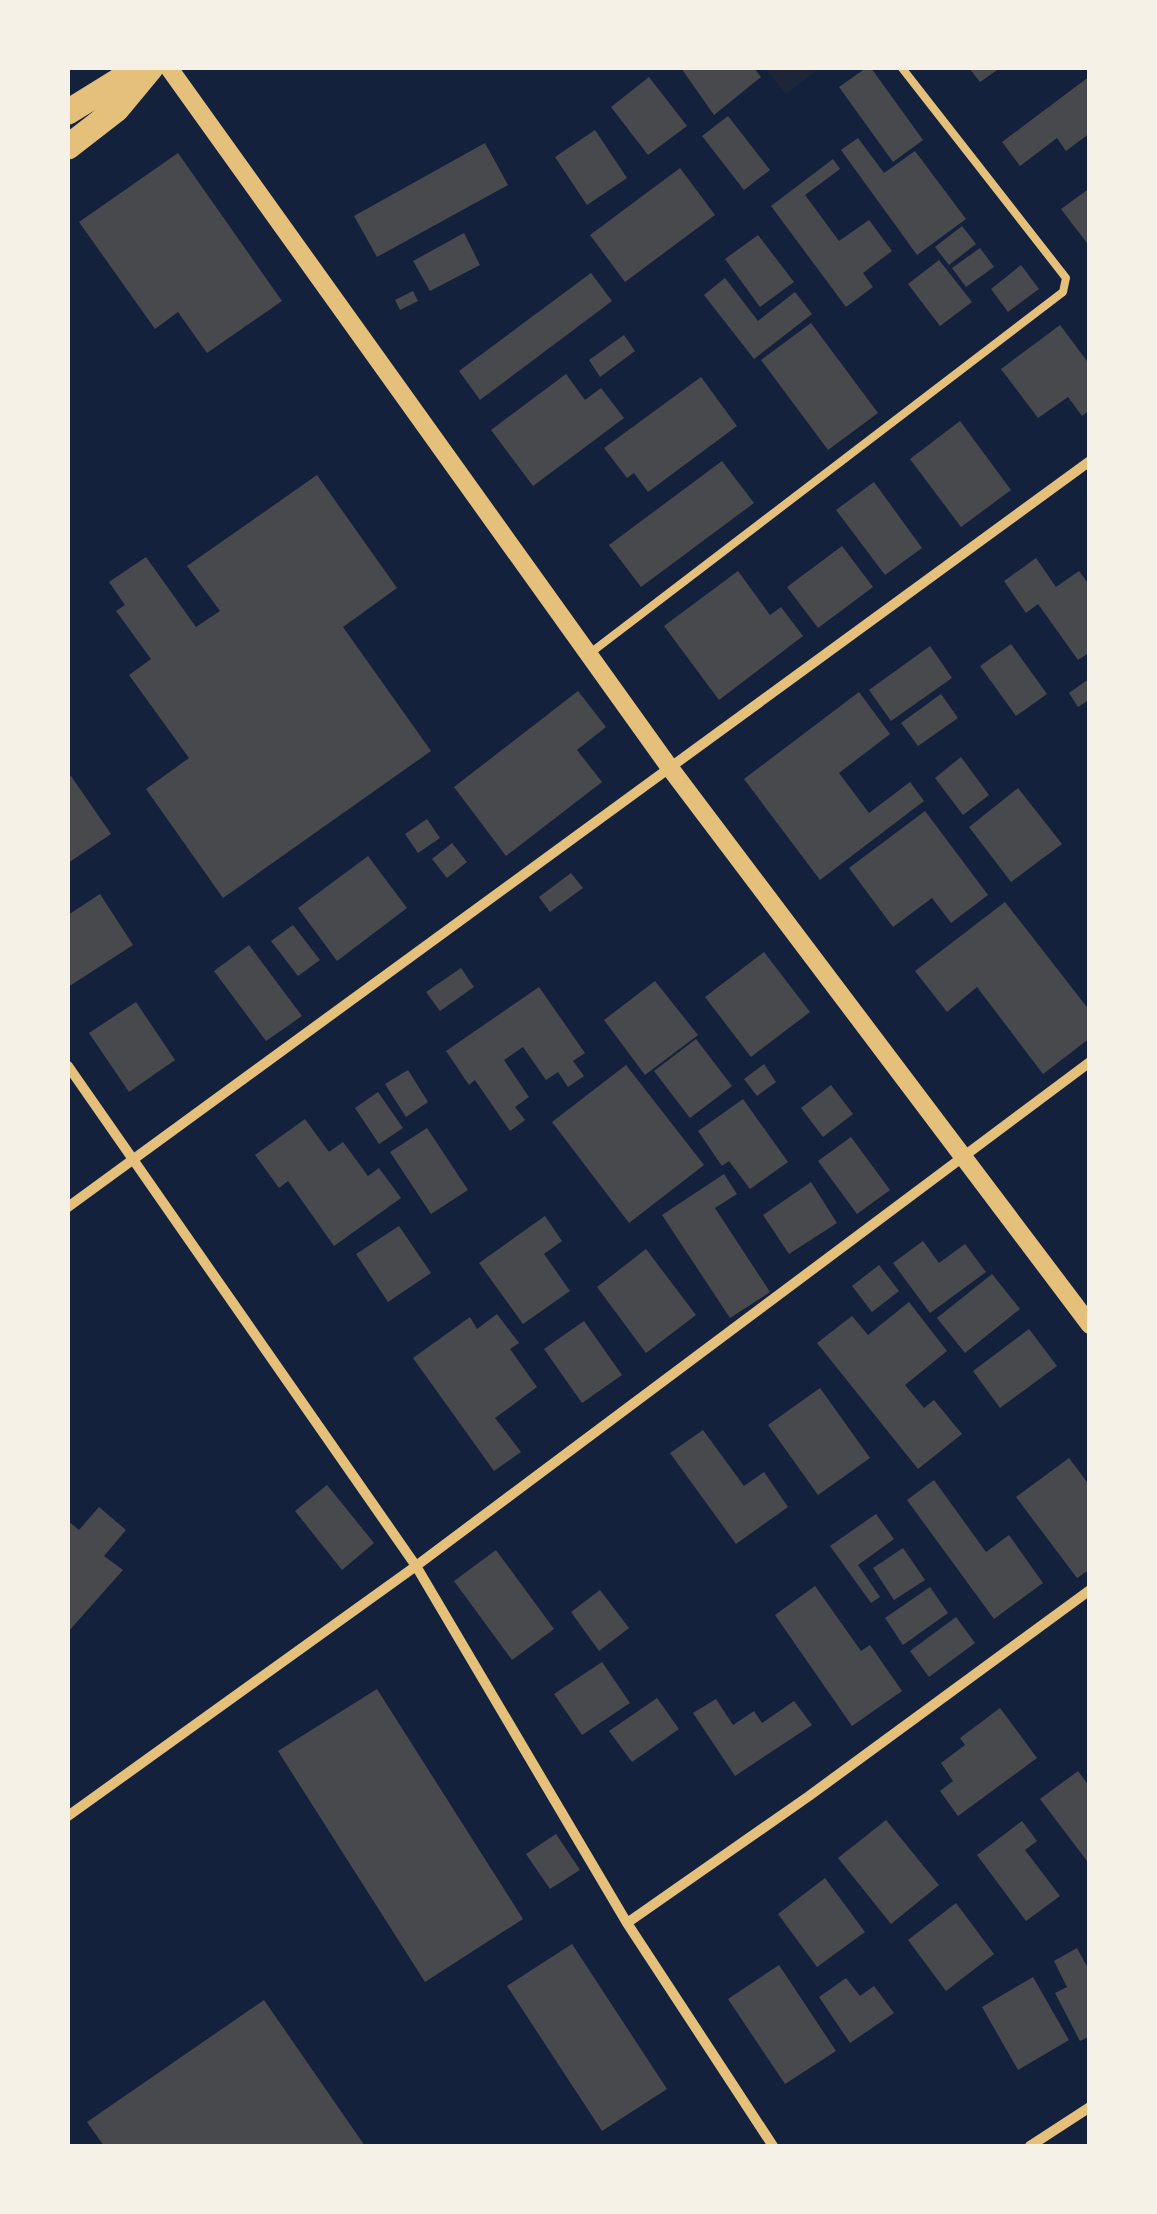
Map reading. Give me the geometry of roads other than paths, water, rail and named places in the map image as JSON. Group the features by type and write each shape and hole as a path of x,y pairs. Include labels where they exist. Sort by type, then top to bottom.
{"main road":[{"path":"68,112 139,68"},
{"path":"68,147 117,109 151,68"}],"street":[{"path":"170,68 670,768 1090,1324"},
{"path":"68,1207 1090,462"},
{"path":"68,1816 416,1566 1090,1062"},
{"path":"68,1066 416,1566 627,1922 773,2146"},
{"path":"627,1922 809,1796 1090,1590"},
{"path":"1030,2146 1090,2107"}],"lane":[{"path":"588,654 1064,292 1066,278 902,68"}]}
